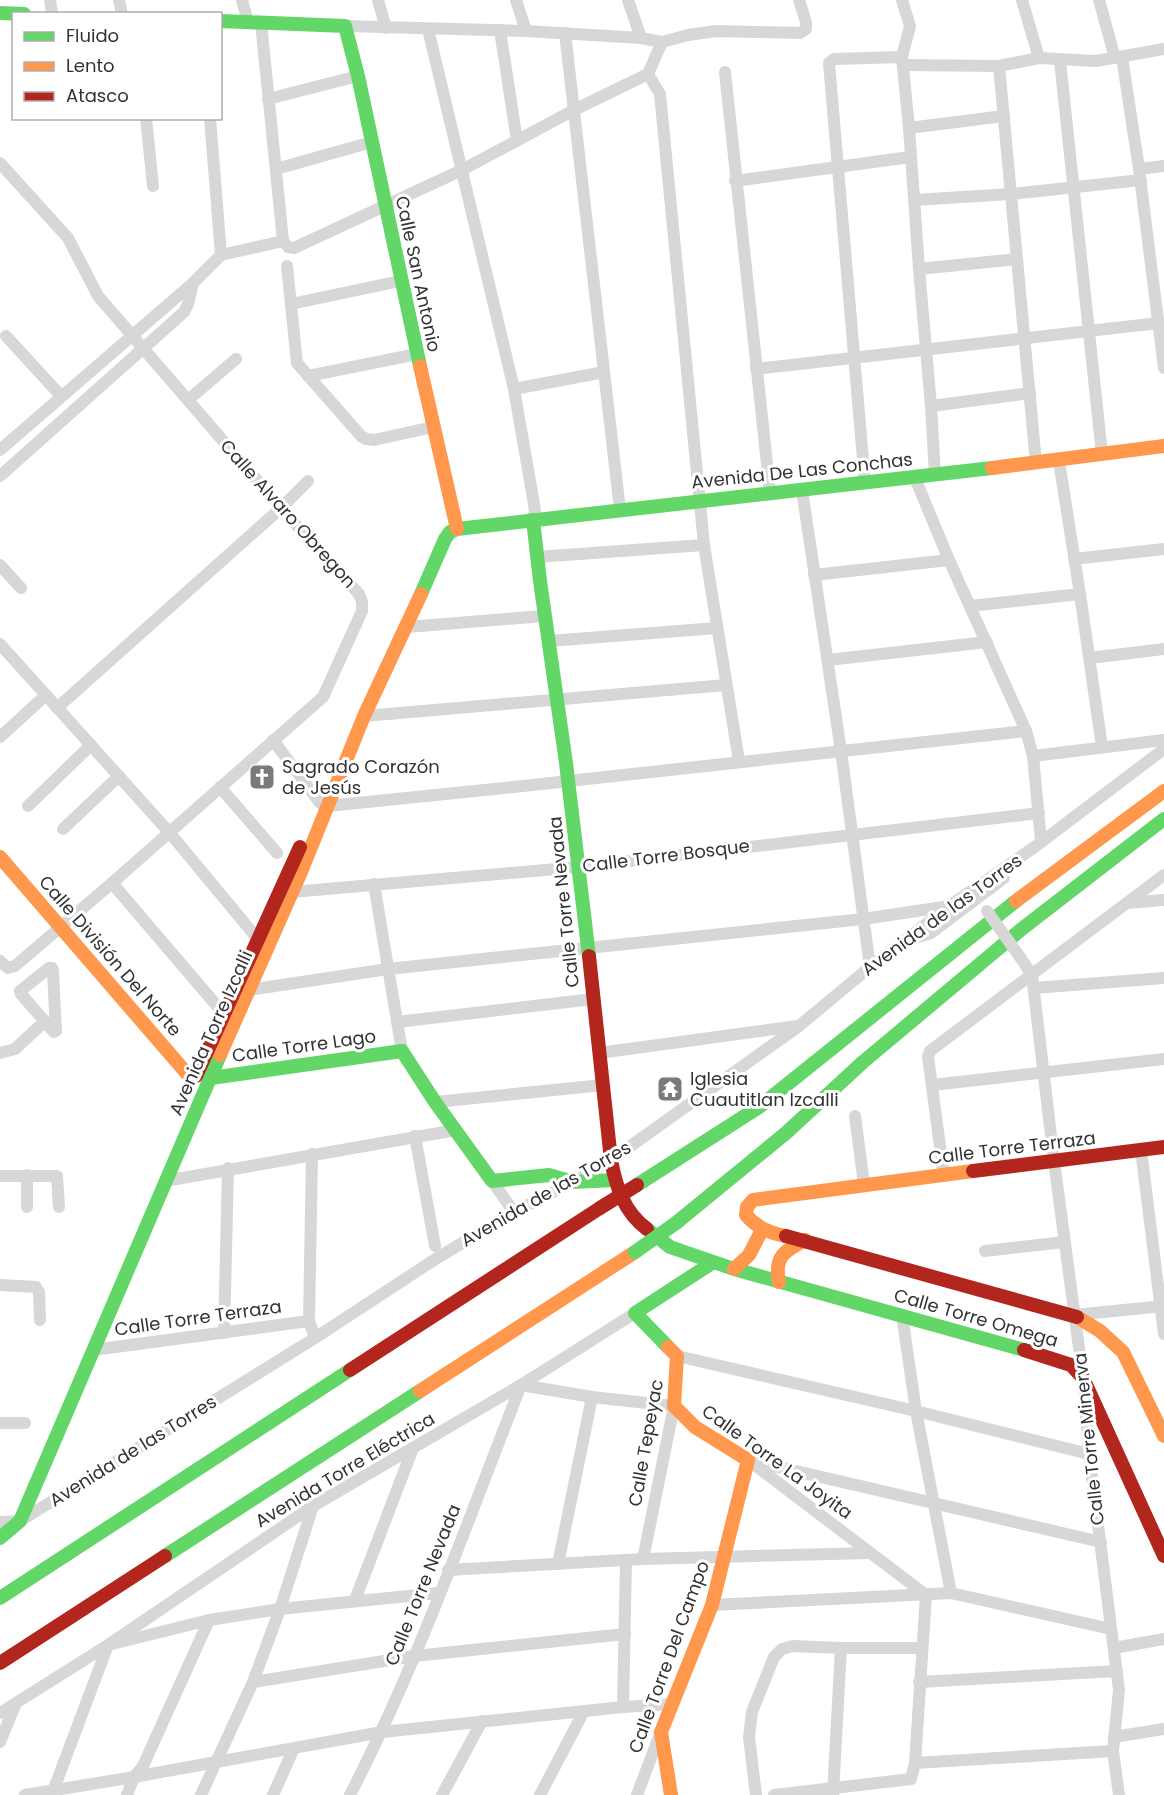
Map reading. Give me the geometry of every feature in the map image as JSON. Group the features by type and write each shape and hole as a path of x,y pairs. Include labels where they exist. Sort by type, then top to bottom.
{"main road":[{"path":"222,21 345,26"},
{"name":"Calle San Antonio","path":"345,26 358,76 384,207 433,427 452,532"},
{"name":"Avenida De Las Conchas","path":"452,532 699,500 1036,464 1164,446"},
{"name":"Calle Torre Nevada","path":"533,520 544,615 569,782 615,1180 625,1205 639,1223 670,1247 712,1263"},
{"name":"Avenida Torre Izcalli","path":"0,1538 20,1521 165,1181 292,892 324,804 452,532"},
{"path":"0,1598 759,1107 1007,908 1164,790"},
{"path":"223,1013 257,938 324,804"},
{"path":"0,1663 635,1252 676,1223 786,1133 863,1062 1023,928 1164,819"},
{"name":"Calle División Del Norte","path":"0,857 189,1076 193,1078 197,1075 223,1013"},
{"path":"402,1051 435,1102 492,1181 549,1175 573,1182 615,1180"},
{"name":"Calle Torre Lago","path":"211,1078 402,1051"},
{"name":"Calle Torre Terraza","path":"762,1230 752,1224 746,1215 747,1207 753,1200 1164,1147"},
{"path":"734,1269 749,1255 762,1230"},
{"name":"Calle Torre Omega","path":"762,1230 1074,1316 1100,1331 1123,1352 1164,1436"},
{"path":"779,1282 777,1264 781,1256 787,1249 805,1240"},
{"name":"Calle Torre Omega","path":"712,1263 902,1315 1071,1365 1083,1378 1164,1556"},
{"name":"Avenida Torre Eléctrica","path":"635,1313 712,1263"},
{"path":"635,1313 677,1356"},
{"name":"Calle Tepeyac","path":"674,1406 677,1356"},
{"name":"Calle Torre La Joyita","path":"674,1406 695,1427 748,1460"},
{"name":"Calle Torre Del Campo","path":"661,1732 712,1605 748,1460"},
{"path":"661,1732 671,1795"}],"street":[{"path":"242,0 254,22 268,99 287,245"},
{"path":"378,0 386,28"},
{"path":"516,0 526,31"},
{"path":"628,0 641,38"},
{"path":"345,26 526,31 641,38 662,42 716,31 800,33 806,29 806,22 799,0"},
{"path":"902,0 910,26 902,61 931,406 934,475"},
{"path":"1022,0 1039,58"},
{"path":"1099,0 1118,58 1140,175 1164,363"},
{"path":"428,29 514,389 535,510 533,520"},
{"path":"500,30 517,141"},
{"path":"565,33 620,510"},
{"path":"0,450 193,283 221,255 287,245 384,207 462,170 574,110 648,74 662,42"},
{"path":"865,483 829,63 834,59 902,61 1000,73 1039,58 1060,61 1096,61 1164,49"},
{"path":"1060,61 1102,454"},
{"path":"725,72 770,492"},
{"path":"1000,73 1036,464"},
{"path":"648,74 660,94 704,545 739,761"},
{"path":"268,99 358,76"},
{"path":"909,128 1004,116"},
{"path":"146,120 153,186"},
{"path":"210,120 221,255"},
{"path":"276,169 372,142"},
{"path":"735,181 910,157"},
{"name":"Calle Alvaro Obregon","path":"1,165 68,238 98,297 281,508 359,594 362,602 362,611 323,697 15,966 4,964"},
{"path":"914,200 1074,188 1140,175 1164,166"},
{"path":"919,269 1017,259"},
{"path":"287,266 294,356 297,363 361,436 374,440 433,427"},
{"path":"291,304 400,281"},
{"path":"0,476 184,312 193,283"},
{"path":"756,369 1159,323"},
{"path":"6,336 61,396"},
{"path":"308,376 417,354"},
{"path":"188,400 236,359"},
{"path":"514,389 604,372"},
{"path":"74,385 86,399"},
{"path":"931,406 1030,393"},
{"path":"1059,460 1102,747"},
{"path":"903,942 931,933 1026,862 1038,844 1039,813 1033,756 1026,731 949,560 915,478"},
{"path":"57,708 281,508 308,481"},
{"path":"802,490 870,967"},
{"path":"537,557 704,545"},
{"path":"1074,559 1164,549"},
{"path":"814,574 949,560"},
{"path":"0,565 21,588"},
{"path":"970,606 1080,594"},
{"path":"407,627 544,615"},
{"path":"549,641 717,628"},
{"path":"828,660 987,642"},
{"path":"0,644 169,832 257,938"},
{"path":"1090,658 1164,649"},
{"path":"364,716 726,685"},
{"path":"0,737 46,695"},
{"path":"273,740 324,804 569,782 739,761 1026,731"},
{"path":"1033,756 1164,740"},
{"path":"28,806 91,745"},
{"name":"Avenida de las Torres","path":"20,1521 315,1338 437,1258 514,1212 611,1160 798,1026 951,905 1038,844 1164,749"},
{"path":"63,829 118,776"},
{"path":"220,787 277,853"},
{"name":"Calle Torre Bosque","path":"292,892 579,867 1039,813"},
{"path":"944,1176 928,1057 930,1051 1033,981 1164,875"},
{"path":"112,883 223,1013"},
{"path":"374,884 402,1051"},
{"path":"977,898 1020,957 1033,981"},
{"path":"1127,903 1164,900"},
{"path":"248,990 388,969 863,919 951,905"},
{"path":"51,968 56,1031 51,1031 44,1022 20,991 51,968"},
{"path":"1033,981 1164,978"},
{"name":"Calle Torre Minerva","path":"1033,981 1117,1671 1119,1690 1113,1751 1119,1795"},
{"path":"397,1022 593,999"},
{"path":"0,1053 15,1049 44,1022"},
{"path":"599,1053 798,1026"},
{"path":"932,1085 1164,1059"},
{"path":"435,1102 603,1085"},
{"path":"855,1116 864,1184"},
{"path":"165,1181 228,1168 456,1130"},
{"path":"415,1136 435,1246"},
{"path":"1141,1150 1164,1334"},
{"path":"312,1154 309,1321 315,1338"},
{"path":"224,1333 228,1168"},
{"path":"27,1175 27,1207"},
{"path":"0,1176 57,1176 59,1207"},
{"path":"492,1181 514,1212"},
{"path":"985,1251 1064,1242"},
{"path":"0,1285 36,1287 39,1292 40,1320"},
{"path":"1074,1316 1162,1306"},
{"name":"Avenida Torre Eléctrica","path":"0,1713 108,1645 313,1506 521,1385 635,1313"},
{"path":"902,1315 916,1411 951,1593"},
{"name":"Calle Torre Terraza","path":"93,1350 309,1321"},
{"path":"677,1356 1089,1454"},
{"name":"Calle Torre La Joyita","path":"521,1385 592,1397 674,1406"},
{"name":"Calle Torre Nevada","path":"350,1795 382,1732 415,1656 521,1385"},
{"path":"558,1564 592,1397"},
{"name":"Calle Tepeyac","path":"643,1559 674,1406"},
{"path":"0,1423 25,1423"},
{"path":"355,1600 414,1448"},
{"path":"748,1460 1101,1542"},
{"name":"Calle Torre La Joyita","path":"748,1460 926,1595"},
{"path":"201,1795 253,1682 280,1609 313,1506"},
{"path":"0,1522 20,1521"},
{"path":"448,1570 643,1559 870,1552"},
{"path":"623,1707 626,1560"},
{"path":"52,1792 108,1645 209,1620 355,1600 438,1593"},
{"path":"712,1605 951,1593 1111,1629"},
{"path":"774,1795 833,1792 911,1779 915,1763 926,1595"},
{"path":"127,1795 134,1777 143,1766 209,1620"},
{"path":"253,1682 415,1656 625,1634"},
{"path":"1114,1648 1164,1639"},
{"path":"756,1795 749,1737 752,1712 774,1657 782,1649 793,1646 921,1648"},
{"path":"833,1792 841,1648"},
{"path":"920,1682 1117,1671"},
{"path":"0,1742 16,1704"},
{"path":"24,1795 52,1792 382,1732 672,1704"},
{"path":"540,1795 584,1711"},
{"path":"442,1795 482,1721"},
{"path":"1114,1737 1164,1729"},
{"name":"Calle Torre Del Campo","path":"637,1795 661,1732"},
{"path":"273,1795 294,1748"},
{"path":"915,1763 1113,1751"}],"traffic: fast":[{"path":"0,13 12,14"},
{"path":"222,21 345,26 358,76 420,366"},
{"path":"421,594 445,539 450,532 457,529 992,468"},
{"path":"533,520 589,956"},
{"path":"676,1223 786,1133 863,1062 1023,928 1164,819"},
{"path":"637,1185 759,1107 1016,901"},
{"path":"211,1078 402,1051 435,1102 492,1181 549,1175 573,1182 615,1180"},
{"path":"0,1538 20,1521 220,1055"},
{"path":"635,1252 676,1223"},
{"path":"647,1229 670,1247 734,1269 1024,1350"},
{"path":"668,1347 635,1313 712,1263"},
{"path":"0,1598 350,1370"},
{"path":"165,1556 420,1391"}],"traffic: slow":[{"path":"420,366 457,529"},
{"path":"992,468 1164,446"},
{"path":"220,1055 301,872 364,716 421,594"},
{"path":"1016,901 1164,791"},
{"path":"0,857 189,1076 193,1078 196,1076"},
{"path":"786,1236 764,1229 746,1215 747,1207 753,1200 973,1171"},
{"path":"734,1269 749,1255 762,1230"},
{"path":"779,1282 778,1266 782,1256 805,1240"},
{"path":"420,1391 635,1252"},
{"path":"1077,1317 1100,1331 1123,1352 1164,1436"},
{"path":"668,1347 677,1356 674,1406 695,1427 748,1460 712,1605 661,1732 671,1795"}],"traffic: jam":[{"path":"196,1076 300,847"},
{"path":"589,956 613,1170 627,1207 647,1229"},
{"path":"973,1171 1164,1147"},
{"path":"600,1208 637,1185"},
{"path":"350,1370 600,1208"},
{"path":"786,1236 1077,1317"},
{"path":"1024,1350 1071,1365 1083,1378 1164,1556"},
{"path":"0,1663 165,1556"}],"place":[{"name":"Sagrado Corazón de Jesús","path":"262,777"},
{"name":"Iglesia Cuautitlan Izcalli","path":"670,1089"}]}
